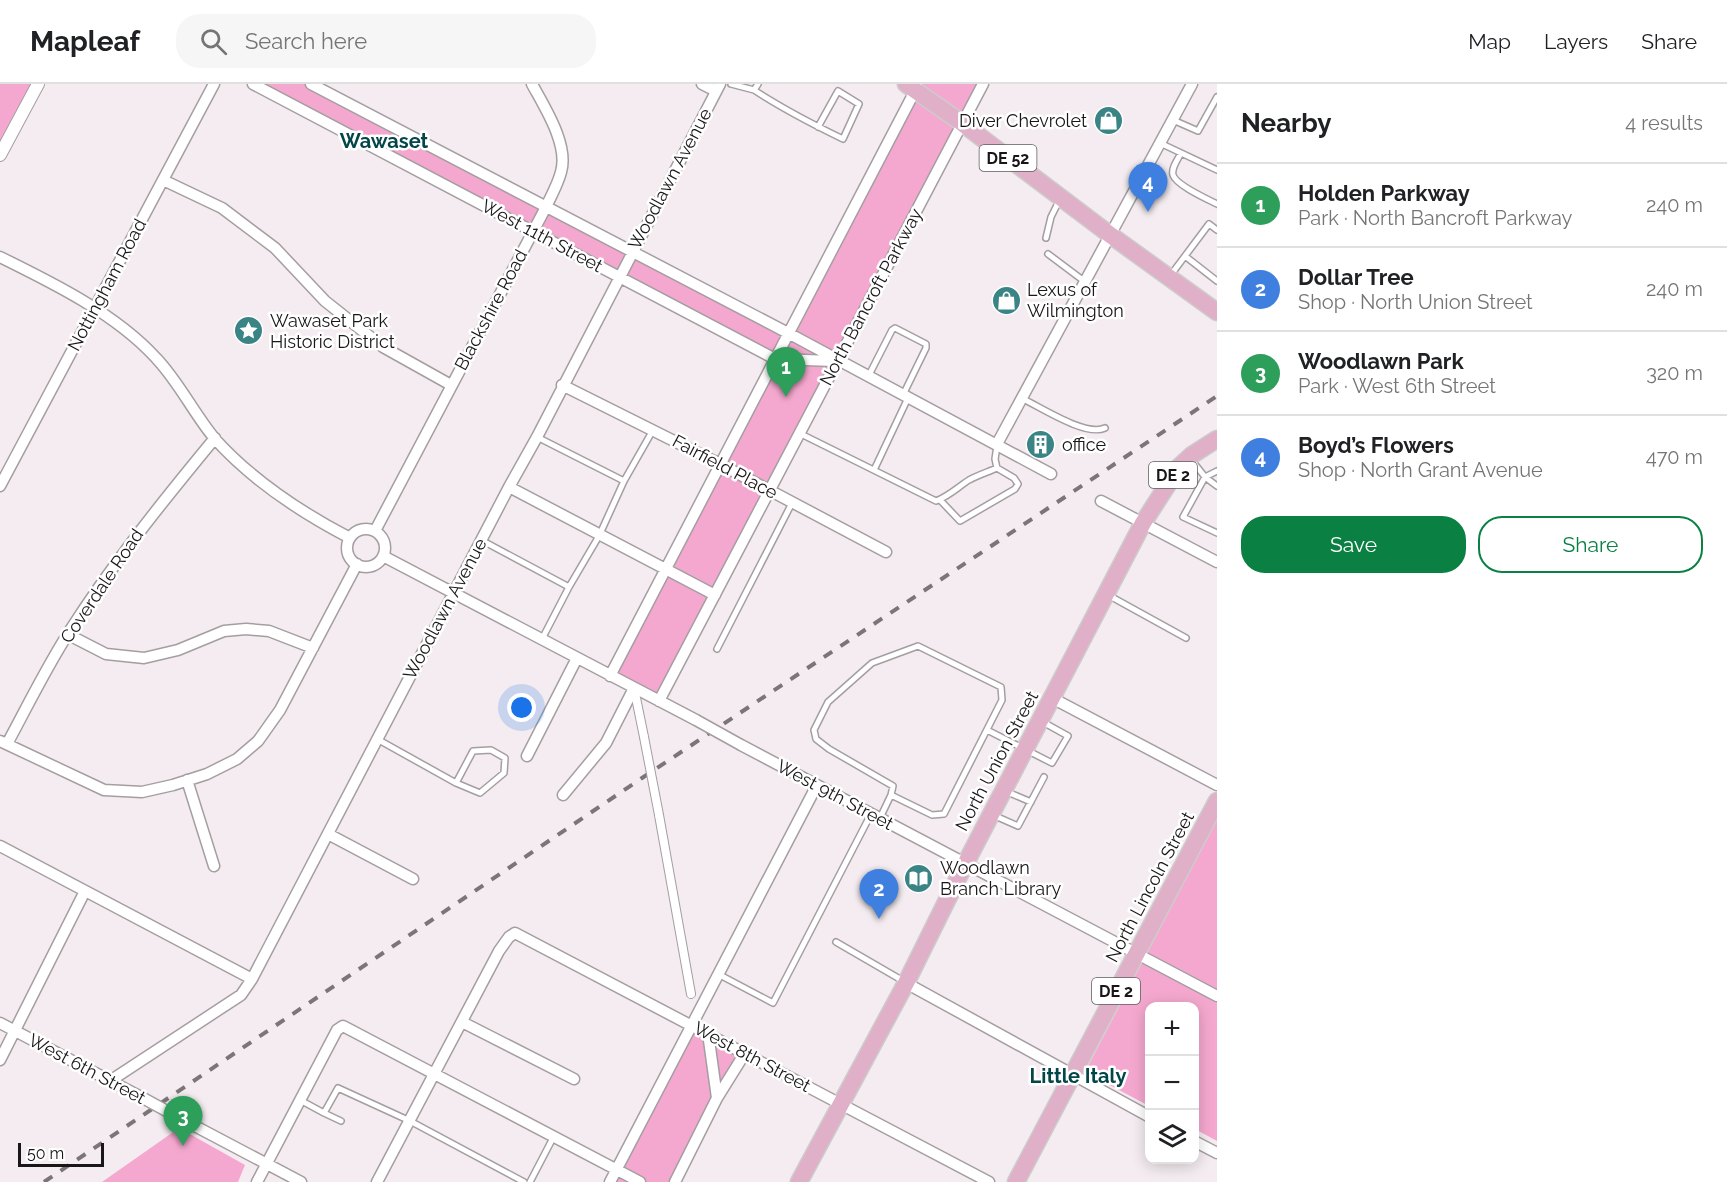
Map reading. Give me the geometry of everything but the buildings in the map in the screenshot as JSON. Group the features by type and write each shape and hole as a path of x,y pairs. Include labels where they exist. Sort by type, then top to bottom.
{"main road":[{"name":"DE 52","path":"913,86 1109,234 1215,307"},
{"name":"North Union Street","path":"799,1182 906,983 1143,523 1170,479 1189,457 1217,439"},
{"name":"North Lincoln Street","path":"1016,1182 1217,801"}],"street":[{"path":"0,155 38,84"},
{"name":"Nottingham Road","path":"0,486 214,84"},
{"name":"West 11th Street","path":"253,84 775,359 837,361"},
{"name":"West 11th Street","path":"310,84 788,333 1051,474"},
{"name":"Blackshire Road","path":"375,531 546,207 562,171 562,152 553,123 532,84"},
{"path":"702,84 718,88"},
{"name":"North Bancroft Parkway","path":"659,701 983,84"},
{"path":"997,444 1192,84"},
{"path":"610,676 775,359 913,86"},
{"name":"Woodlawn Avenue","path":"110,1081 241,995 252,979 718,88"},
{"path":"163,180 222,208 275,248 326,301 383,347 451,385"},
{"path":"0,257 94,308 121,327 156,358 215,438 282,499 350,538"},
{"name":"Fairfield Place","path":"562,385 720,464 886,552"},
{"name":"Coverdale Road","path":"3,743 67,634 139,530 215,438"},
{"path":"509,487 715,595"},
{"path":"1101,501 1217,562"},
{"path":"360,530 375,531 382,537 384,543 383,556 371,566 357,564 352,560 348,551 350,538 360,530"},
{"name":"West 9th Street","path":"383,556 1217,996"},
{"path":"3,743 104,790 142,792 207,774 237,759 258,741 280,710 357,564"},
{"path":"67,634 106,654 144,658 178,650 224,632 246,629 269,631 313,648"},
{"path":"527,756 577,658"},
{"path":"634,688 691,994"},
{"path":"563,795 606,743 634,688"},
{"path":"1052,698 1217,785"},
{"path":"188,780 214,866"},
{"path":"610,1182 817,785"},
{"path":"328,834 413,879"},
{"path":"0,846 252,979"},
{"path":"0,1060 85,891"},
{"name":"West 8th Street","path":"462,1022 499,951 509,937 515,933 989,1182"},
{"path":"906,983 1145,1115"},
{"path":"377,1182 462,1022 574,1079"},
{"name":"West 6th Street","path":"0,1023 301,1182"},
{"path":"257,1182 337,1030 343,1026 640,1182"},
{"path":"708,1034 717,1098"},
{"path":"675,1182 717,1098 744,1053"},
{"path":"1199,1144 1217,1154"}],"lane":[{"path":"731,84 754,90 793,115 818,127 843,139 859,104 838,91 818,127"},
{"path":"754,90 758,84"},
{"path":"1173,120 1198,131 1217,97"},
{"path":"1161,143 1217,170"},
{"path":"1181,153 1173,175 1178,182 1217,204"},
{"path":"1046,238 1051,217 1060,197"},
{"path":"1169,277 1185,256 1200,242 1209,224 1217,230"},
{"path":"1048,254 1084,281"},
{"path":"1185,256 1217,280"},
{"path":"868,377 895,328 926,344 874,470"},
{"path":"1022,398 1082,428 1099,431 1105,428"},
{"path":"541,640 599,536 624,482 653,430"},
{"path":"799,434 936,501 947,497 970,479 997,468"},
{"path":"537,437 624,482"},
{"path":"940,500 960,521 1015,489 1018,484 1014,478 997,468 995,459 997,444"},
{"path":"1189,457 1205,477 1217,486"},
{"path":"1217,471 1205,477 1183,517 1217,533"},
{"path":"717,649 792,503"},
{"path":"481,540 569,587"},
{"path":"1106,594 1186,638"},
{"path":"718,974 773,1003 876,816 891,795 893,786 816,739 814,730 828,702 872,663 918,646 1001,687 1002,700 944,813 932,815 891,795"},
{"path":"987,730 1052,764 1068,736 1040,721"},
{"path":"377,739 456,783 480,793 504,773 505,758 491,750 473,751 456,783"},
{"path":"992,814 1018,826 1044,777"},
{"path":"1004,790 1031,802"},
{"path":"836,942 906,983"},
{"path":"324,1113 338,1088 410,1120 524,1182"},
{"path":"300,1100 340,1121"},
{"path":"530,1182 554,1136"}],"shaded area":[{"path":"0,84 41,84 0,160"},
{"path":"253,84 311,84 788,333 918,84 983,84 659,701 610,676 774,359"},
{"path":"1217,819 1217,1141 1199,1131 1199,1002 1145,1002 1145,1104 1085,1072"},
{"path":"692,1025 745,1053 675,1182 610,1182"},
{"path":"179,1128 245,1165 238,1182 102,1182"}],"railway":[{"path":"44,1182 642,778 1217,396"}],"place":[{"name":"Diver Chevrolet","path":"1108,121"},
{"name":"Boyd’s Flowers","path":"1148,212"},
{"name":"Lexus of Wilmington","path":"1006,300"},
{"name":"Wawaset Park Historic District","path":"249,331"},
{"name":"Holden Parkway","path":"786,397"},
{"name":"office","path":"1041,445"},
{"name":"Woodlawn Branch Library","path":"919,878"},
{"name":"Dollar Tree","path":"879,919"},
{"name":"Woodlawn Park","path":"183,1146"}],"district":[{"name":"Wawaset","path":"384,141"},
{"name":"Little Italy","path":"1078,1076"}]}
